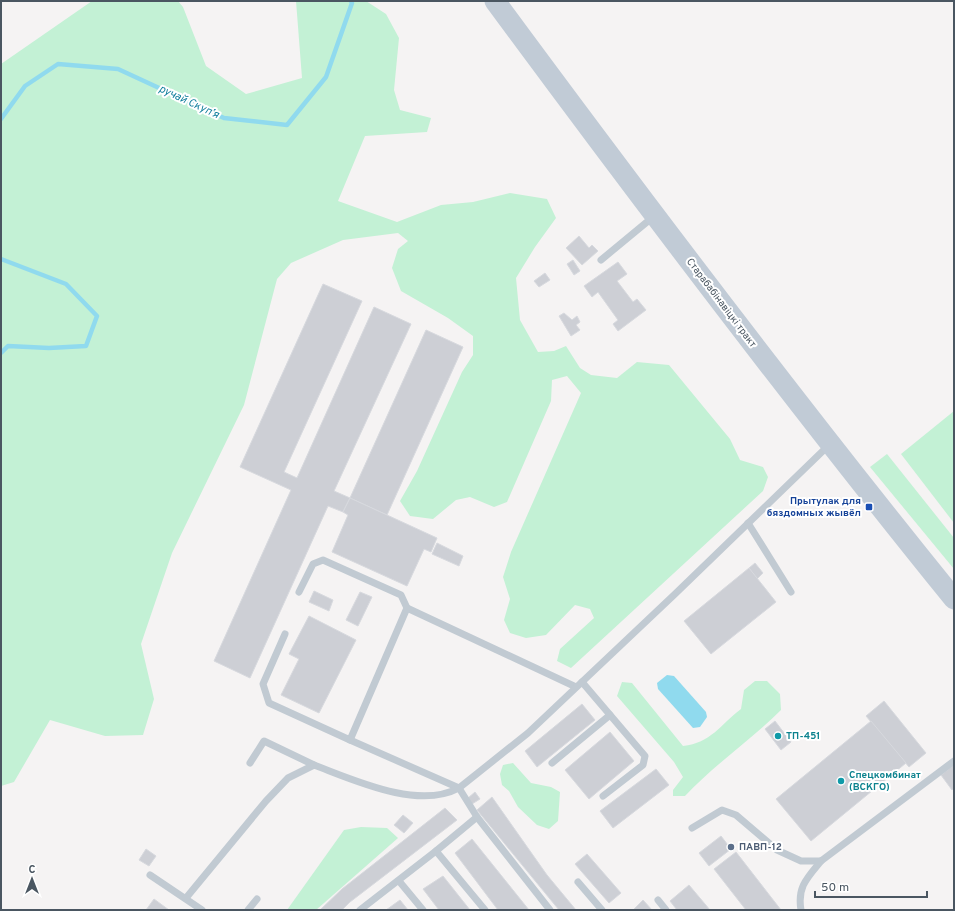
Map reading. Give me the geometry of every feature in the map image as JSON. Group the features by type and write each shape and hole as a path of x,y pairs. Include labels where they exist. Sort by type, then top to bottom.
{"street":[{"name":"Старабабінавіцкі тракт","path":"495,1 829,444 954,599"}],"lane":[{"path":"601,260 655,215"},
{"path":"250,763 264,741 314,765 356,782 412,796 447,795 528,733 829,444"},
{"path":"748,523 791,592"},
{"path":"299,592 313,564 323,560 401,595 407,608 579,685 610,715 645,756 643,765 603,796"},
{"path":"350,740 407,608"},
{"path":"285,634 263,684 269,703 458,788 477,817 550,910"},
{"path":"552,763 610,715"},
{"path":"800,910 798,898 803,882 821,861 954,761"},
{"path":"186,898 266,801 288,778 314,765"},
{"path":"692,828 722,810 736,815 777,850 801,861 821,861"},
{"path":"360,910 399,881 477,817"},
{"path":"436,851 485,910"},
{"path":"150,874 202,910"},
{"path":"399,881 423,910"},
{"path":"578,882 602,910"},
{"path":"248,910 257,899"},
{"path":"658,900 666,910"}],"green space":[{"path":"92,1 178,1 183,7 206,66 246,94 302,78 296,1 366,1 386,14 399,38 394,90 400,110 431,118 427,132 365,136 338,201 397,222 441,205 473,202 510,193 547,199 556,218 535,247 516,278 520,320 538,352 554,351 566,346 580,368 591,375 617,378 637,362 669,365 730,439 740,460 763,467 768,477 763,491 571,668 557,661 560,649 594,618 590,609 575,605 546,635 526,638 510,633 504,620 510,599 503,577 511,552 581,393 567,376 552,380 551,401 507,502 494,507 470,497 456,500 433,519 410,516 400,501 417,471 462,372 473,355 473,336 448,318 401,291 392,268 398,249 408,241 398,233 343,240 291,263 277,279 244,405 172,553 141,644 154,699 143,735 105,736 50,720 14,782 1,786 1,64"},
{"path":"954,411 954,523 901,454"},
{"path":"887,454 954,538 954,569 870,467"},
{"path":"755,681 767,681 780,694 781,710 758,732 708,773 685,796 673,796 673,790 683,777 674,762 617,696 622,682 632,683 683,746 693,744 708,737 741,709 744,690"},
{"path":"513,763 531,783 551,787 560,792 558,821 549,829 537,825 518,807 509,791 502,785 500,774 503,765"},
{"path":"361,827 387,828 398,838 316,910 287,910 344,830"}],"water":[{"path":"667,675 674,676 706,712 707,717 700,727 693,728 658,689 657,683"}],"building":[{"path":"579,236 589,248 592,245 598,251 582,265 566,248"},
{"path":"573,260 580,271 574,275 567,264"},
{"path":"618,262 627,274 617,281 633,302 637,299 646,310 618,331 613,324 618,320 598,292 592,297 584,286"},
{"path":"545,273 550,280 539,287 534,281"},
{"path":"323,284 362,301 284,472 297,478 374,307 411,324 334,491 350,498 343,512 328,506 250,678 214,661 291,490 240,467"},
{"path":"564,313 572,320 577,316 580,322 576,325 580,330 571,336 559,316"},
{"path":"426,330 463,347 387,515 350,498"},
{"path":"350,498 437,538 431,552 424,549 407,586 332,552 348,515 343,512"},
{"path":"437,543 463,556 459,566 432,554"},
{"path":"755,563 763,573 757,579 749,568"},
{"path":"749,568 776,602 711,654 684,621"},
{"path":"314,591 333,600 329,611 309,602"},
{"path":"360,592 372,597 358,626 346,620"},
{"path":"309,616 356,640 319,713 281,695 299,659 289,654"},
{"path":"884,701 926,753 909,767 866,716"},
{"path":"582,704 595,720 537,767 525,751"},
{"name":"ТП-451","path":"775,721 791,742 781,750 765,729"},
{"name":"Спецкомбинат (ВСКГО)","path":"871,721 906,763 811,841 776,799"},
{"path":"610,732 634,761 589,799 565,770"},
{"path":"954,765 954,788 952,790 941,775"},
{"path":"656,769 669,785 613,828 600,811"},
{"path":"475,792 480,799 472,804 468,798"},
{"path":"492,797 547,875 576,910 559,910 477,810"},
{"path":"445,808 457,820 350,902 342,910 320,910 342,889"},
{"path":"403,815 413,823 404,833 394,825"},
{"path":"721,836 731,849 709,866 699,853"},
{"path":"472,839 529,910 498,910 455,853"},
{"path":"146,849 156,856 149,866 139,860"},
{"path":"736,852 781,910 746,910 714,869"},
{"path":"587,854 621,893 609,903 575,864"},
{"path":"443,876 470,910 439,910 423,889"},
{"path":"689,885 710,910 677,910 670,901"},
{"path":"154,899 169,910 146,910"},
{"path":"400,900 408,910 386,910"},
{"path":"643,900 652,910 633,910"}],"waterway":[{"name":"ручай Скупʼя","path":"1,119 25,86 58,64 118,69 224,118 287,125 326,77 352,3 351,1"},
{"name":"ручай Скупʼя","path":"1,259 66,284 97,316 86,346 49,348 8,346 1,353"}],"place":[{"name":"Прытулак для бяздомных жывёл","path":"869,507"},
{"name":"ТП-451","path":"778,736"},
{"name":"Спецкомбинат (ВСКГО)","path":"841,781"},
{"name":"ПАВП-12","path":"731,847"}]}
